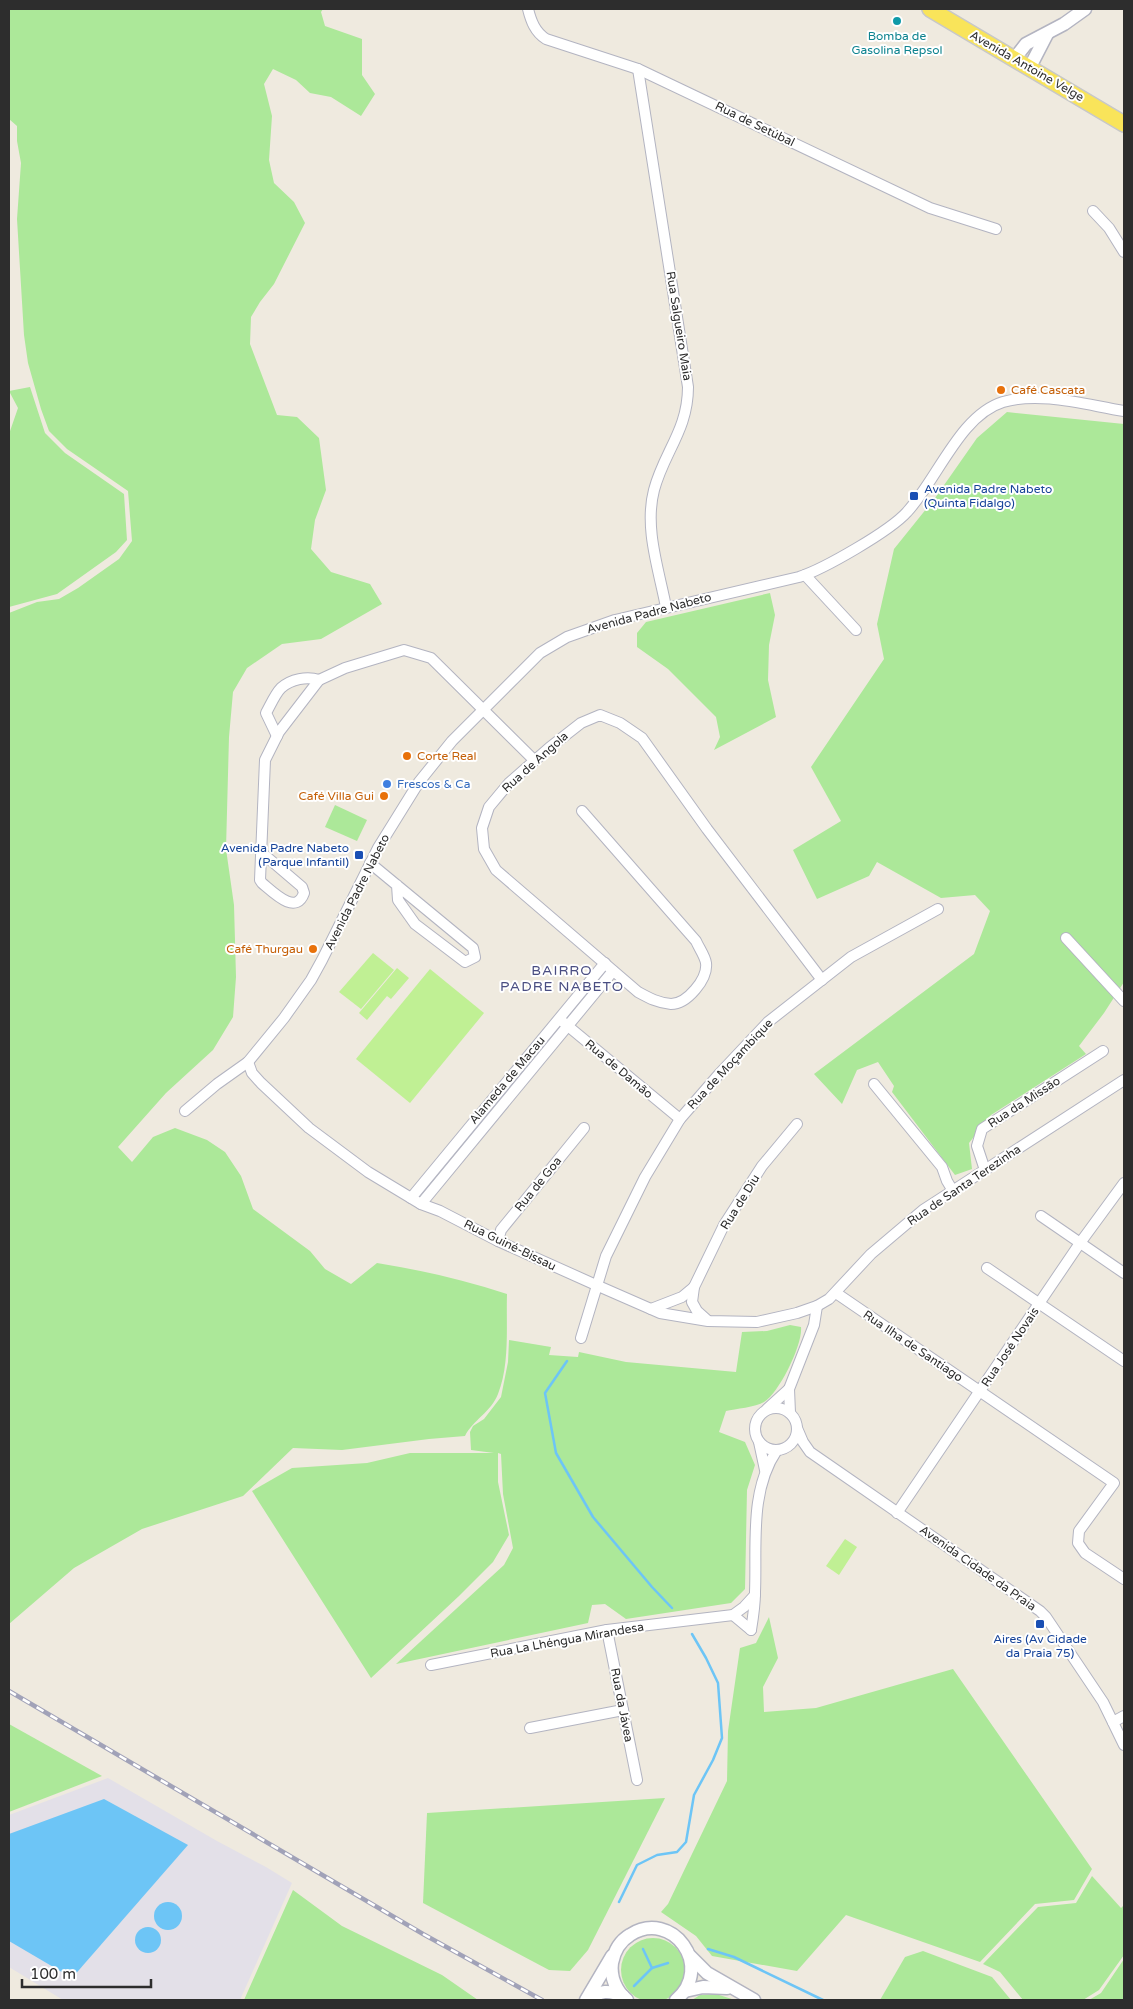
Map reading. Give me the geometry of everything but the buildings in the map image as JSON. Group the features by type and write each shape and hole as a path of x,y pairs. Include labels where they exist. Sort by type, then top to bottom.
{"main road":[{"name":"Avenida Antoine Velge","path":"930,9 1124,124"}],"street":[{"name":"Rua de Setúbal","path":"528,9 536,31 546,39 638,69 930,208 996,229"},
{"path":"1015,58 1026,44 1047,34 1085,9"},
{"path":"1030,67 1047,34"},
{"name":"Rua Salgueiro Maia","path":"638,69 688,386 688,404 684,423 655,484 651,504 651,532 666,607"},
{"path":"1093,211 1109,228 1124,252"},
{"name":"Avenida Padre Nabeto","path":"185,1111 217,1084 248,1062 311,980 391,824 419,782 452,741 552,644 579,632 666,607 806,575 821,568 884,531 903,517 931,481 967,426 987,409 1003,402 1035,399 1071,402 1124,411"},
{"path":"806,575 856,630"},
{"path":"262,852 302,887 304,893 300,900 293,904 287,902 262,883 259,878 262,852 265,760 278,736 320,680 345,668 404,650 431,658 534,760"},
{"path":"278,736 266,713 280,689 296,680 311,677 320,680"},
{"name":"Rua de Angola","path":"582,811 696,941 706,962 704,975 697,986 687,997 673,1004 655,1002 638,992 496,870 484,849 482,828 489,807 509,782 581,723 600,715 620,723 642,738 822,980"},
{"path":"370,863 397,885 473,948 475,957 465,962 416,924 398,900 397,885"},
{"name":"Rua de Moçambique","path":"581,1338 606,1256 645,1177 680,1119 768,1022 851,956 938,909"},
{"path":"1066,938 1124,1001"},
{"name":"Alameda de Macau","path":"410,1198 605,963"},
{"name":"Alameda de Macau","path":"421,1204 613,971"},
{"name":"Rua de Damão","path":"559,1018 680,1119"},
{"name":"Rua da Missão","path":"985,1170 976,1146 982,1129 1103,1051"},
{"name":"Rua Guiné-Bissau","path":"248,1062 252,1074 308,1128 368,1172 421,1204 440,1211 498,1241 596,1285 660,1312 708,1320 757,1322 797,1313 817,1306"},
{"name":"Rua de Santa Terezinha","path":"817,1306 836,1293 870,1254 923,1210 1124,1080"},
{"path":"874,1084 942,1167 953,1191"},
{"name":"Rua de Diu","path":"694,1288 724,1225 762,1166 797,1124"},
{"name":"Rua de Goa","path":"498,1241 501,1230 584,1128"},
{"name":"Rua José Novais","path":"897,1513 1080,1243 1123,1187"},
{"path":"1041,1216 1124,1273"},
{"path":"987,1268 1124,1361"},
{"path":"651,1308 682,1297 694,1288"},
{"path":"694,1288 692,1302 697,1311 708,1320"},
{"name":"Rua Ilha de Santiago","path":"836,1293 1114,1483 1084,1524 1077,1537 1080,1548 1124,1579"},
{"path":"790,1413 789,1389 814,1325 817,1306"},
{"path":"755,1595 733,1615 751,1630 755,1595 755,1539 765,1470 759,1442 754,1430 760,1415 789,1389"},
{"path":"765,1470 782,1449 796,1436 797,1428 795,1420 790,1413 783,1409 767,1410"},
{"name":"Avenida Cidade da Praia","path":"797,1428 810,1452 1040,1611 1046,1617 1102,1702 1124,1745"},
{"path":"759,1442 768,1449 782,1449"},
{"name":"Avenida Cidade da Praia","path":"782,1449 810,1452"},
{"name":"Rua La Lhéngua Mirandesa","path":"431,1665 607,1630 733,1615"},
{"name":"Rua da Jávea","path":"607,1630 637,1780"},
{"path":"530,1728 623,1710"},
{"path":"1113,1722 1124,1716"},
{"path":"587,2000 607,1962 626,1938 647,1929 663,1930 677,1937 690,1956 692,1970 685,1990 676,2000"},
{"path":"616,1950 613,1958 612,1974 614,1982 625,1999"},
{"path":"690,1956 707,1973 754,2000"},
{"path":"685,1990 710,1987 734,1990"},
{"path":"587,2000 594,1995 606,1991 614,1992 625,1999"}],"shaded area":[{"path":"108,1778 292,1883 240,2000 63,2000 9,1967 9,1815"}],"green space":[{"path":"9,9 323,9 321,12 325,26 362,39 362,75 375,94 361,116 331,97 310,93 296,80 273,69 264,84 272,116 269,160 274,183 294,202 305,223 274,284 251,317 250,344 277,415 297,417 319,438 326,490 315,520 311,549 331,572 370,584 382,604 321,639 282,644 247,668 233,692 229,737 226,849 234,905 236,977 233,1017 213,1050 166,1093 118,1147 132,1162 153,1137 175,1128 207,1140 225,1152 241,1176 253,1209 310,1251 325,1269 351,1284 377,1263 443,1276 507,1294 507,1345 502,1382 498,1394 487,1411 468,1430 465,1436 342,1450 293,1448 243,1496 142,1529 74,1568 9,1624 9,613 37,602 59,599 78,588 119,559 132,541 128,491 67,449 49,431 28,363 24,335 17,219 21,163 17,141 17,126 9,119"},
{"path":"30,387 45,433 65,453 124,494 127,540 116,552 57,594 9,607 9,434 18,408 9,391"},
{"path":"1007,412 1124,424 1124,982 1079,1046 1086,1054 991,1115 969,1143 972,1169 955,1175 892,1092 894,1086 878,1062 857,1070 842,1104 814,1074 974,954 990,911 975,895 941,898 877,862 869,876 817,899 793,850 841,821 811,767 884,659 877,624 894,549 935,498 977,438"},
{"path":"770,593 775,615 769,645 768,680 776,717 714,750 720,737 716,717 668,669 637,647 637,633 646,622"},
{"path":"335,805 367,820 357,841 325,827"},
{"path":"373,953 394,970 361,1009 339,992"},
{"path":"397,968 409,978 391,999 387,996 367,1020 359,1013"},
{"path":"430,969 484,1013 410,1103 356,1059"},
{"path":"790,1325 801,1327 801,1335 783,1379 764,1402 751,1407 726,1411 719,1432 745,1442 755,1465 747,1490 745,1589 731,1603 626,1619 605,1604 592,1605 588,1623 396,1664 504,1565 513,1548 503,1494 501,1454 498,1453 498,1482 509,1535 493,1562 371,1678 252,1491 292,1468 367,1463 410,1453 494,1453 471,1450 470,1432 473,1426 484,1419 501,1397 508,1362 509,1340 551,1347 549,1355 578,1357 579,1352 626,1362 736,1372 742,1332 767,1331"},
{"path":"845,1539 857,1547 839,1575 826,1566"},
{"path":"769,1617 778,1658 763,1687 764,1712 816,1708 953,1669 1092,1869 1074,1900 1035,1904 980,1962 846,1915 797,1971 712,1956 696,1936 661,1912 668,1904 727,1781 728,1731 740,1648 756,1643"},
{"path":"9,1724 102,1776 9,1812"},
{"path":"665,1798 588,1950 570,1971 549,1970 423,1903 427,1813"},
{"path":"1092,1876 1121,1908 1124,1905 1124,1955 1099,1990 1083,2000 1023,2000 1000,1972 983,1964 1038,1907 1076,1903"},
{"path":"293,1890 342,1926 442,1975 478,2000 244,2000"},
{"path":"647,1938 659,1938 676,1947 683,1958 685,1970 683,1982 676,1993 659,2002 647,2002 635,1997 626,1988 621,1976 621,1964 626,1952 635,1943"},
{"path":"923,1951 992,1977 1011,2000 880,2000 905,1957"},
{"path":"1124,1959 1124,2000 1089,2000 1101,1993"},
{"path":"716,1994 735,2000 692,2000 700,1995"}],"water":[{"path":"104,1799 188,1845 72,1978 9,1941 9,1834"},
{"path":"168,1902 178,1906 182,1916 178,1926 168,1930 158,1926 154,1916 158,1906"},
{"path":"148,1927 157,1931 161,1940 157,1949 148,1953 139,1949 135,1940 139,1931"}],"waterway":[{"path":"567,1361 545,1393 556,1453 593,1517 672,1608"},
{"path":"619,1902 637,1865 657,1855 677,1852 686,1842 694,1795 713,1760 722,1738 718,1683 692,1634"},
{"path":"634,1986 652,1968 643,1949"},
{"path":"708,1949 734,1957 823,2000"},
{"path":"652,1968 668,1963"}],"railway":[{"path":"9,1691 423,1934 542,2000"}],"place":[{"name":"Bomba de Gasolina Repsol","path":"897,21"},
{"name":"Café Cascata","path":"1001,390"},
{"name":"Avenida Padre Nabeto (Quinta Fidalgo)","path":"914,496"},
{"name":"Corte Real","path":"407,756"},
{"name":"Frescos & Ca","path":"387,784"},
{"name":"Café Villa Gui","path":"384,796"},
{"name":"Avenida Padre Nabeto (Parque Infantil)","path":"359,855"},
{"name":"Café Thurgau","path":"313,949"},
{"name":"Aires (Av Cidade da Praia 75)","path":"1040,1624"}],"district":[{"name":"BAIRRO PADRE NABETO","path":"562,978"}]}
